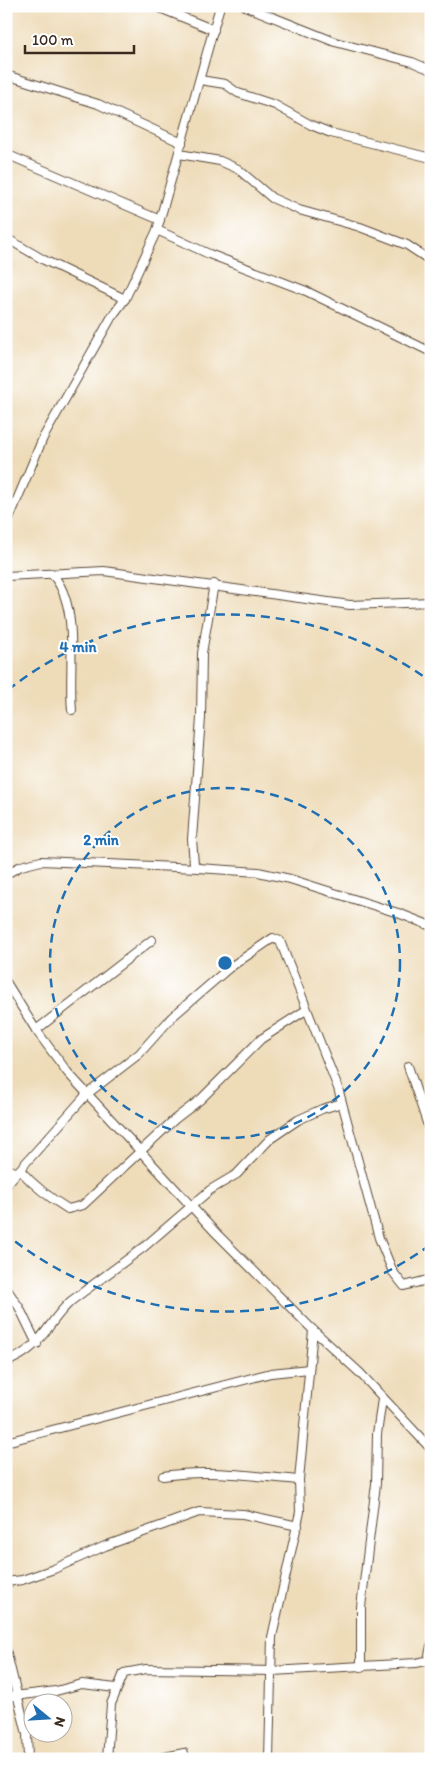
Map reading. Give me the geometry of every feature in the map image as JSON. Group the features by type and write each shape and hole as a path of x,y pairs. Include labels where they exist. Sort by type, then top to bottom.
{"street":[{"path":"155,6 214,30"},
{"path":"6,526 43,438 111,318 125,299 157,230 220,6"},
{"path":"245,6 335,42 412,62 431,70"},
{"path":"6,76 98,104 182,142"},
{"path":"200,80 225,84 238,93 275,105 311,126 331,134 431,158"},
{"path":"6,154 160,220"},
{"path":"179,154 220,161 238,169 272,198 299,210 360,227 407,244 431,261"},
{"path":"157,230 209,254 306,292 431,352"},
{"path":"6,238 44,260 125,299"},
{"path":"6,576 104,571 214,584 350,605 431,602"},
{"path":"51,573 62,586 64,592 71,636 72,710"},
{"path":"198,868 194,864 192,857 192,839 201,718 201,663 214,584"},
{"path":"6,874 21,866 41,860 258,872 290,879 398,913 431,926"},
{"path":"6,1185 21,1171 87,1094 139,1054 172,1017 229,968 273,938 280,941 289,959 306,1010 342,1103 379,1238 393,1272 404,1286 431,1279"},
{"path":"36,1030 152,940"},
{"path":"6,982 52,1054 87,1094 192,1207 312,1330 360,1373 431,1449"},
{"path":"21,1171 46,1195 68,1209 88,1201 175,1118 201,1099 261,1039 306,1010"},
{"path":"408,1066 431,1135"},
{"path":"6,1362 27,1353 37,1344 60,1311 144,1247 210,1190 237,1174 270,1139 298,1120 322,1109 342,1103"},
{"path":"6,1170 21,1171"},
{"path":"6,1288 19,1307 37,1344"},
{"path":"269,1759 272,1637 300,1512 299,1480 312,1330"},
{"path":"6,1442 271,1373 309,1369"},
{"path":"361,1667 361,1607 376,1484 377,1434 382,1398"},
{"path":"163,1476 186,1472 214,1472 299,1480"},
{"path":"6,1582 22,1580 54,1569 105,1546 199,1512 243,1514 298,1526"},
{"path":"107,1759 111,1704 116,1688 124,1673 146,1668 272,1671 361,1667 429,1660 431,1646"},
{"path":"6,1650 27,1734 28,1759"},
{"path":"6,1697 56,1691 82,1684 116,1688"},
{"path":"154,1759 184,1753"}]}
